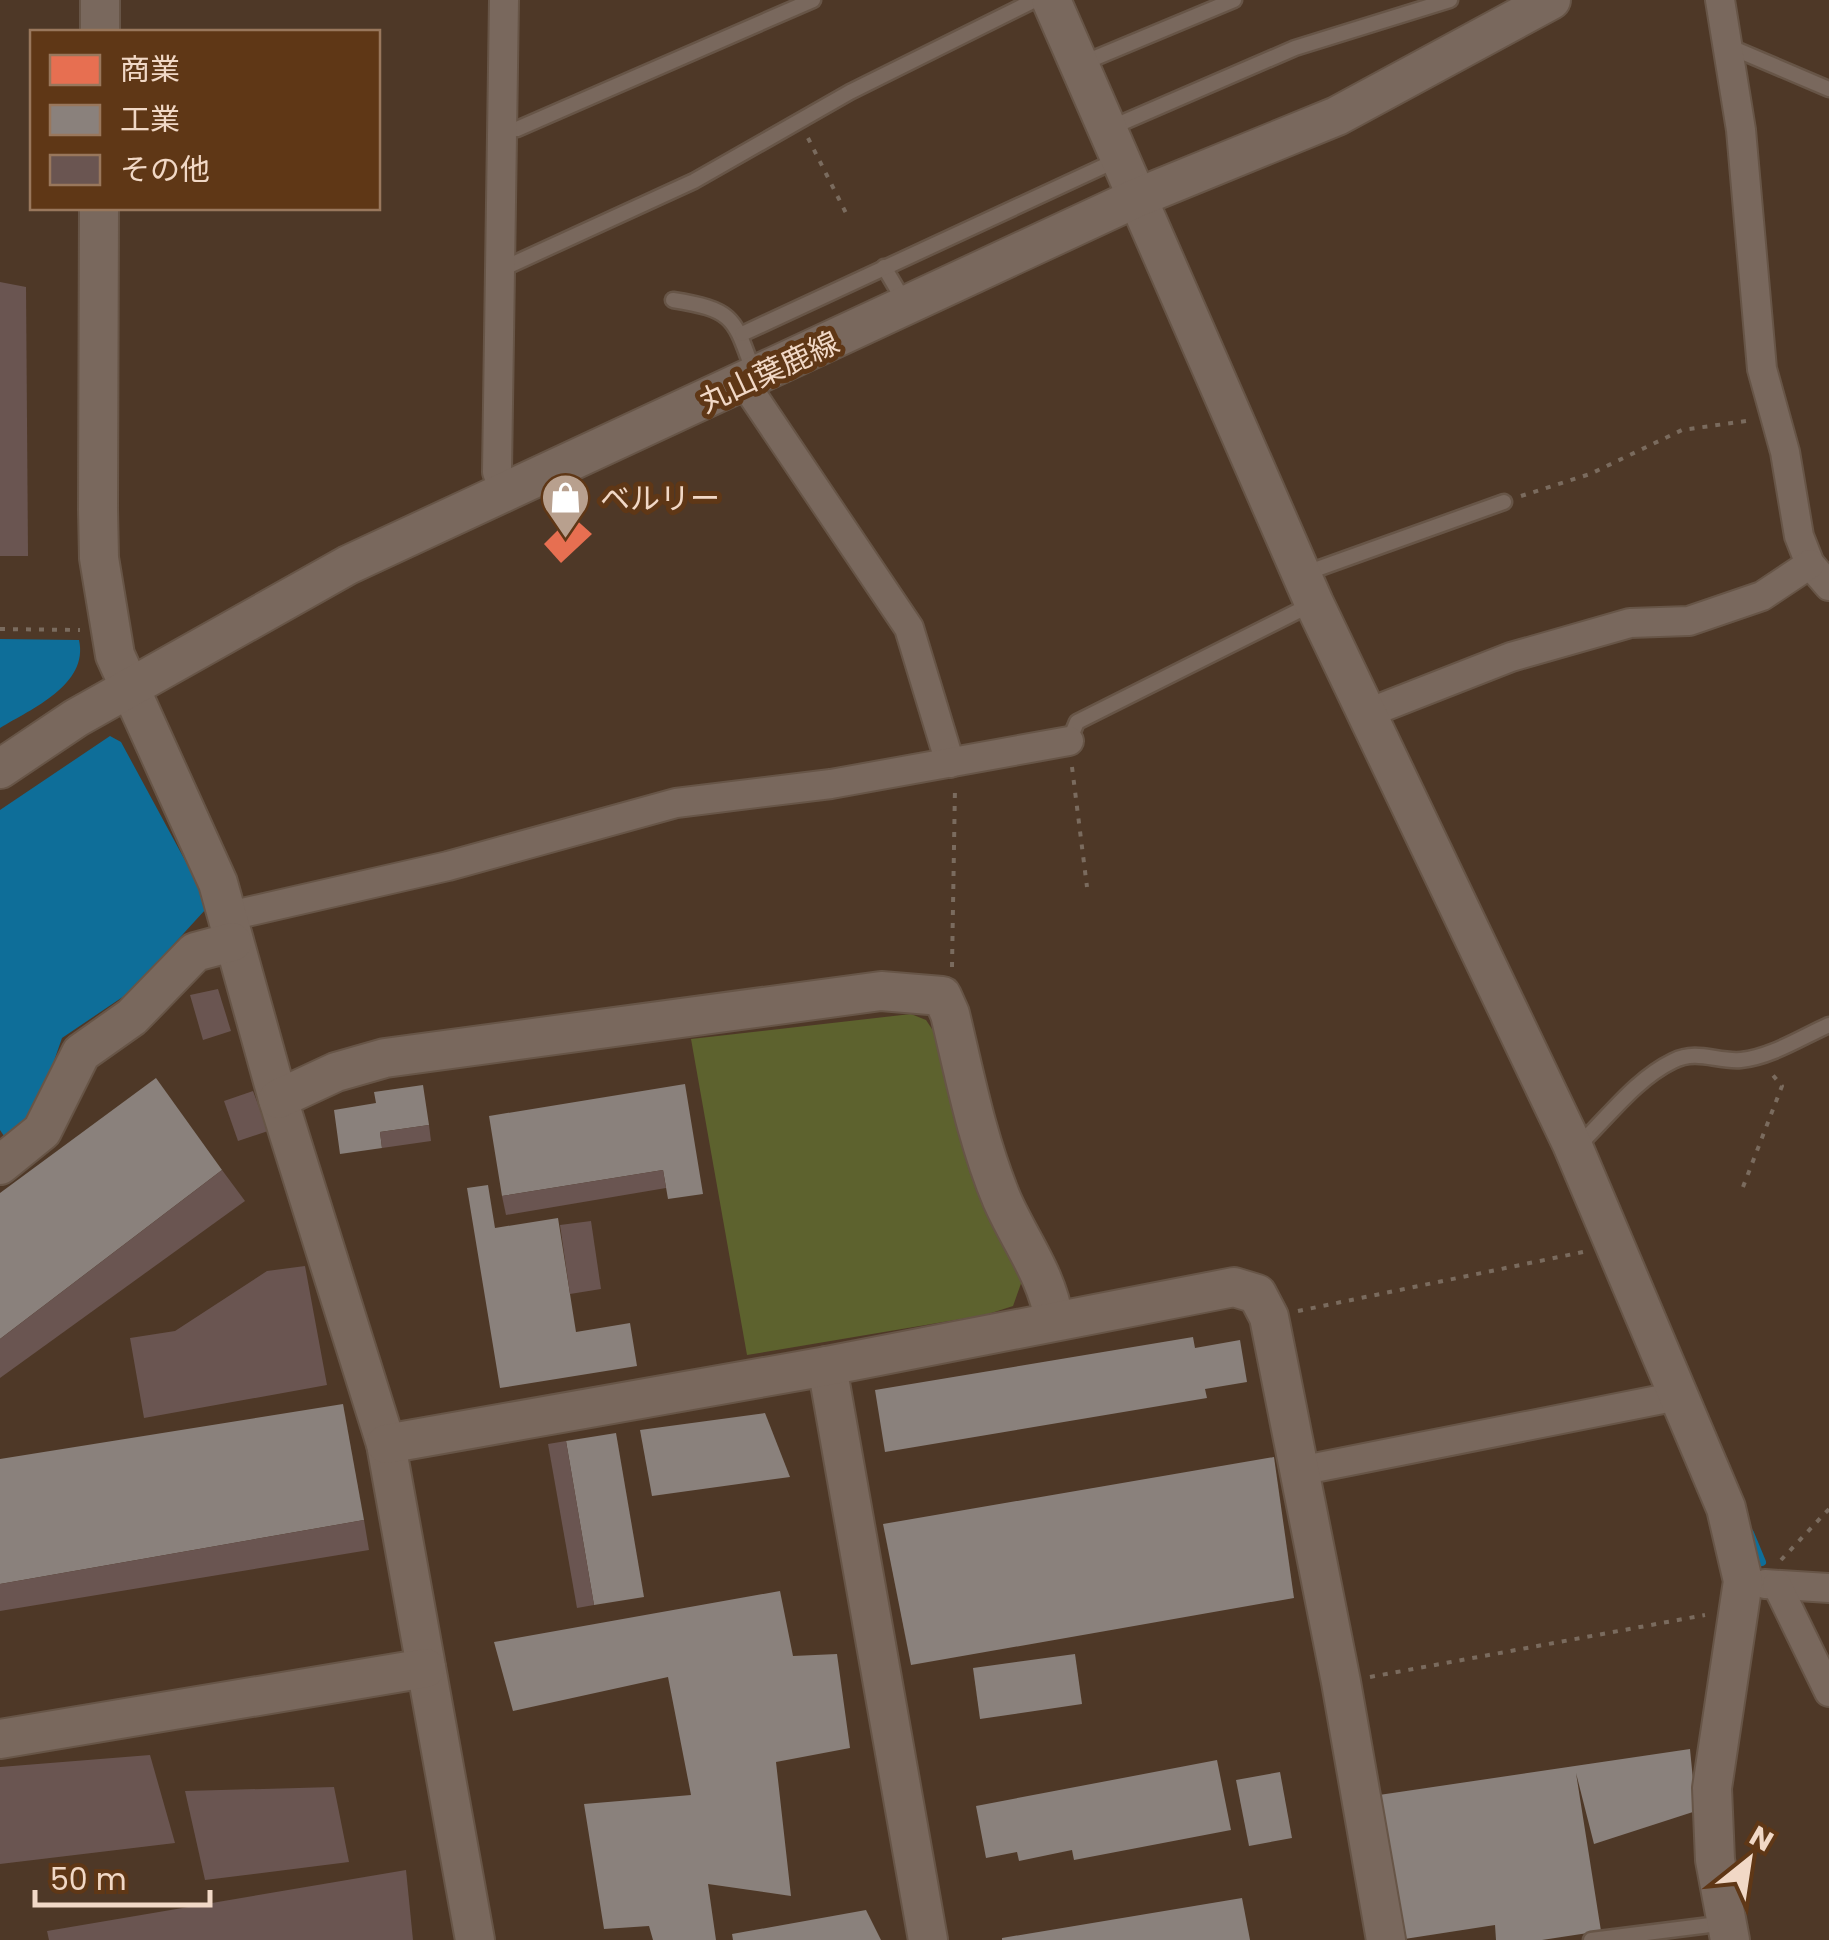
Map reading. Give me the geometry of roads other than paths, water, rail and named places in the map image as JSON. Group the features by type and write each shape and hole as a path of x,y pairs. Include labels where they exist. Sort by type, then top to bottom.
{"street":[{"path":"100,0 100,30"},
{"path":"504,0 497,472 505,494"},
{"path":"1051,0 1134,200 1308,588 1572,1144 1760,1583 1829,1692"},
{"path":"1720,0 1752,227 1762,368 1810,564 1829,586"},
{"name":"丸山葉鹿線","path":"0,769 129,689 348,566 1134,200 1338,116 1504,16 1546,1"},
{"path":"99,210 100,558 116,655 207,854 278,1099 386,1444 475,1940"},
{"path":"751,381 910,628 950,763"},
{"path":"1368,713 1528,652 1630,623 1690,621 1762,596 1810,564"},
{"path":"0,1165 42,1132 72,1067 91,1043 132,1016 196,952 228,929 676,802 831,784 1069,741"},
{"path":"278,1099 336,1072 385,1058 881,991 942,996 978,1134 1003,1202 1050,1292 1054,1320"},
{"path":"386,1444 827,1366 1234,1287 1256,1294 1269,1316 1341,1682 1386,1940"},
{"path":"827,1366 928,1940"},
{"path":"1299,1471 1678,1396"},
{"path":"1760,1583 1829,1588"},
{"path":"1728,1931 1715,1860 1712,1788 1719,1720 1740,1620 1760,1583"},
{"path":"0,1739 426,1668"}],"lane":[{"path":"502,130 517,129 673,64 813,0"},
{"path":"502,269 694,180 799,121 1035,0"},
{"path":"1078,65 1234,0"},
{"path":"742,334 884,267 1294,48 1450,0"},
{"path":"1727,46 1829,89"},
{"path":"884,267 907,306"},
{"path":"674,300 716,310 742,334 751,381"},
{"path":"1069,741 1077,722 1308,588 1504,502"},
{"path":"1572,1144 1585,1139 1649,1076 1676,1060 1702,1053 1738,1060 1758,1056 1829,1025"},
{"path":"1590,1940 1728,1931"}],"water":[{"path":"0,639 79,640 80,656 67,683 55,694 0,728"},
{"path":"110,736 121,742 200,888 205,910 130,992 62,1038 40,1101 28,1118 4,1136 0,1130 0,810"}],"waterway":[{"path":"1750,1533 1762,1562"}],"place":[{"name":"ベルリー","path":"565,540"}]}
